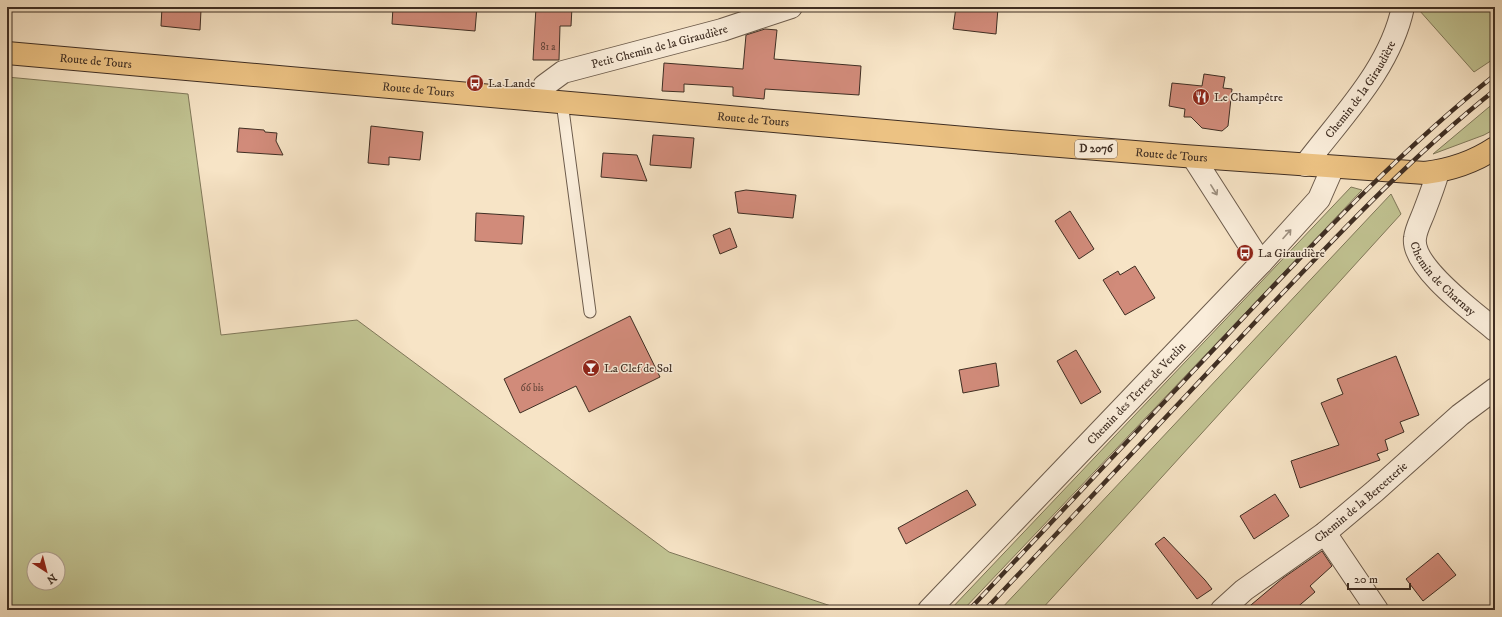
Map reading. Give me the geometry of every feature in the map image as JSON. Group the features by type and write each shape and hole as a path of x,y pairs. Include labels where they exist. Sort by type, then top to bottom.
{"main road":[{"name":"Route de Tours","path":"7,53 1193,157 1425,173 1451,169 1495,148"}],"street":[{"name":"Petit Chemin de la Giraudière","path":"538,100 544,86 563,72 722,30 791,7"},
{"name":"Chemin de la Giraudière","path":"1305,165 1371,79 1393,39 1400,23 1403,7"},
{"path":"1193,157 1261,263"},
{"name":"Chemin des Terres de Verdin","path":"929,610 1261,263 1319,199 1333,167"},
{"name":"Chemin de Charnay","path":"1438,172 1415,239 1416,249 1426,267 1445,288 1495,330"},
{"name":"Chemin de la Bercetterie","path":"1222,610 1244,590 1325,533 1375,491 1460,415 1495,390"},
{"path":"1325,533 1377,610"}],"lane":[{"path":"562,102 590,312"}],"green space":[{"path":"1420,7 1495,7 1495,58 1474,72 1419,10"},
{"path":"7,77 188,94 221,335 357,320 669,552 843,610 7,610"},
{"path":"1495,102 1495,129 1484,135 1433,154"},
{"path":"1351,187 1362,190 963,610 950,610"},
{"path":"1391,194 1401,214 1041,610 1000,610"}],"building":[{"path":"162,7 201,10 200,30 161,26"},
{"path":"393,7 477,7 475,31 392,24"},
{"path":"536,7 572,7 571,26 560,26 559,60 533,60"},
{"path":"956,7 998,8 996,34 953,29"},
{"path":"765,29 777,30 774,59 861,66 859,95 765,89 764,99 733,96 733,87 684,84 684,92 662,91 664,63 743,69 746,35"},
{"name":"Le Champêtre","path":"1204,74 1225,77 1223,88 1232,89 1228,126 1222,131 1202,128 1191,117 1184,117 1185,109 1169,106 1172,83 1202,86"},
{"path":"371,126 423,132 420,160 389,157 389,165 368,163"},
{"path":"239,128 264,130 265,132 277,133 276,141 283,155 237,152"},
{"path":"653,135 694,138 691,168 650,165"},
{"path":"603,153 637,155 647,181 601,177"},
{"path":"746,190 796,195 793,218 738,213 735,192"},
{"path":"1070,211 1094,249 1079,259 1055,221"},
{"path":"476,213 524,216 522,244 475,241"},
{"path":"730,228 737,247 720,254 713,235"},
{"path":"1135,266 1155,298 1125,315 1103,280 1118,271 1120,275"},
{"name":"La Clef de Sol","path":"630,316 660,377 589,412 576,386 520,413 504,379"},
{"path":"1076,350 1101,392 1081,404 1057,361"},
{"path":"1396,356 1419,415 1400,422 1404,432 1385,440 1388,450 1377,454 1380,460 1300,488 1291,461 1339,445 1321,403 1343,394 1337,379"},
{"path":"996,363 999,386 963,393 959,370"},
{"path":"967,490 976,505 906,544 898,528"},
{"path":"1275,494 1289,516 1254,539 1240,516"},
{"path":"1164,537 1212,589 1197,599 1155,544"},
{"path":"1322,551 1332,566 1310,586 1315,592 1294,610 1245,610 1283,578"},
{"path":"1438,553 1456,575 1423,601 1406,579"}],"railway":[{"path":"969,610 1325,232 1424,135 1495,75"},
{"path":"985,610 1344,229 1432,143 1495,90"}],"place":[{"name":"La Lande","path":"475,83"},
{"name":"Le Champêtre","path":"1201,97"},
{"name":"La Giraudière","path":"1245,253"},
{"name":"La Clef de Sol","path":"591,368"}]}
